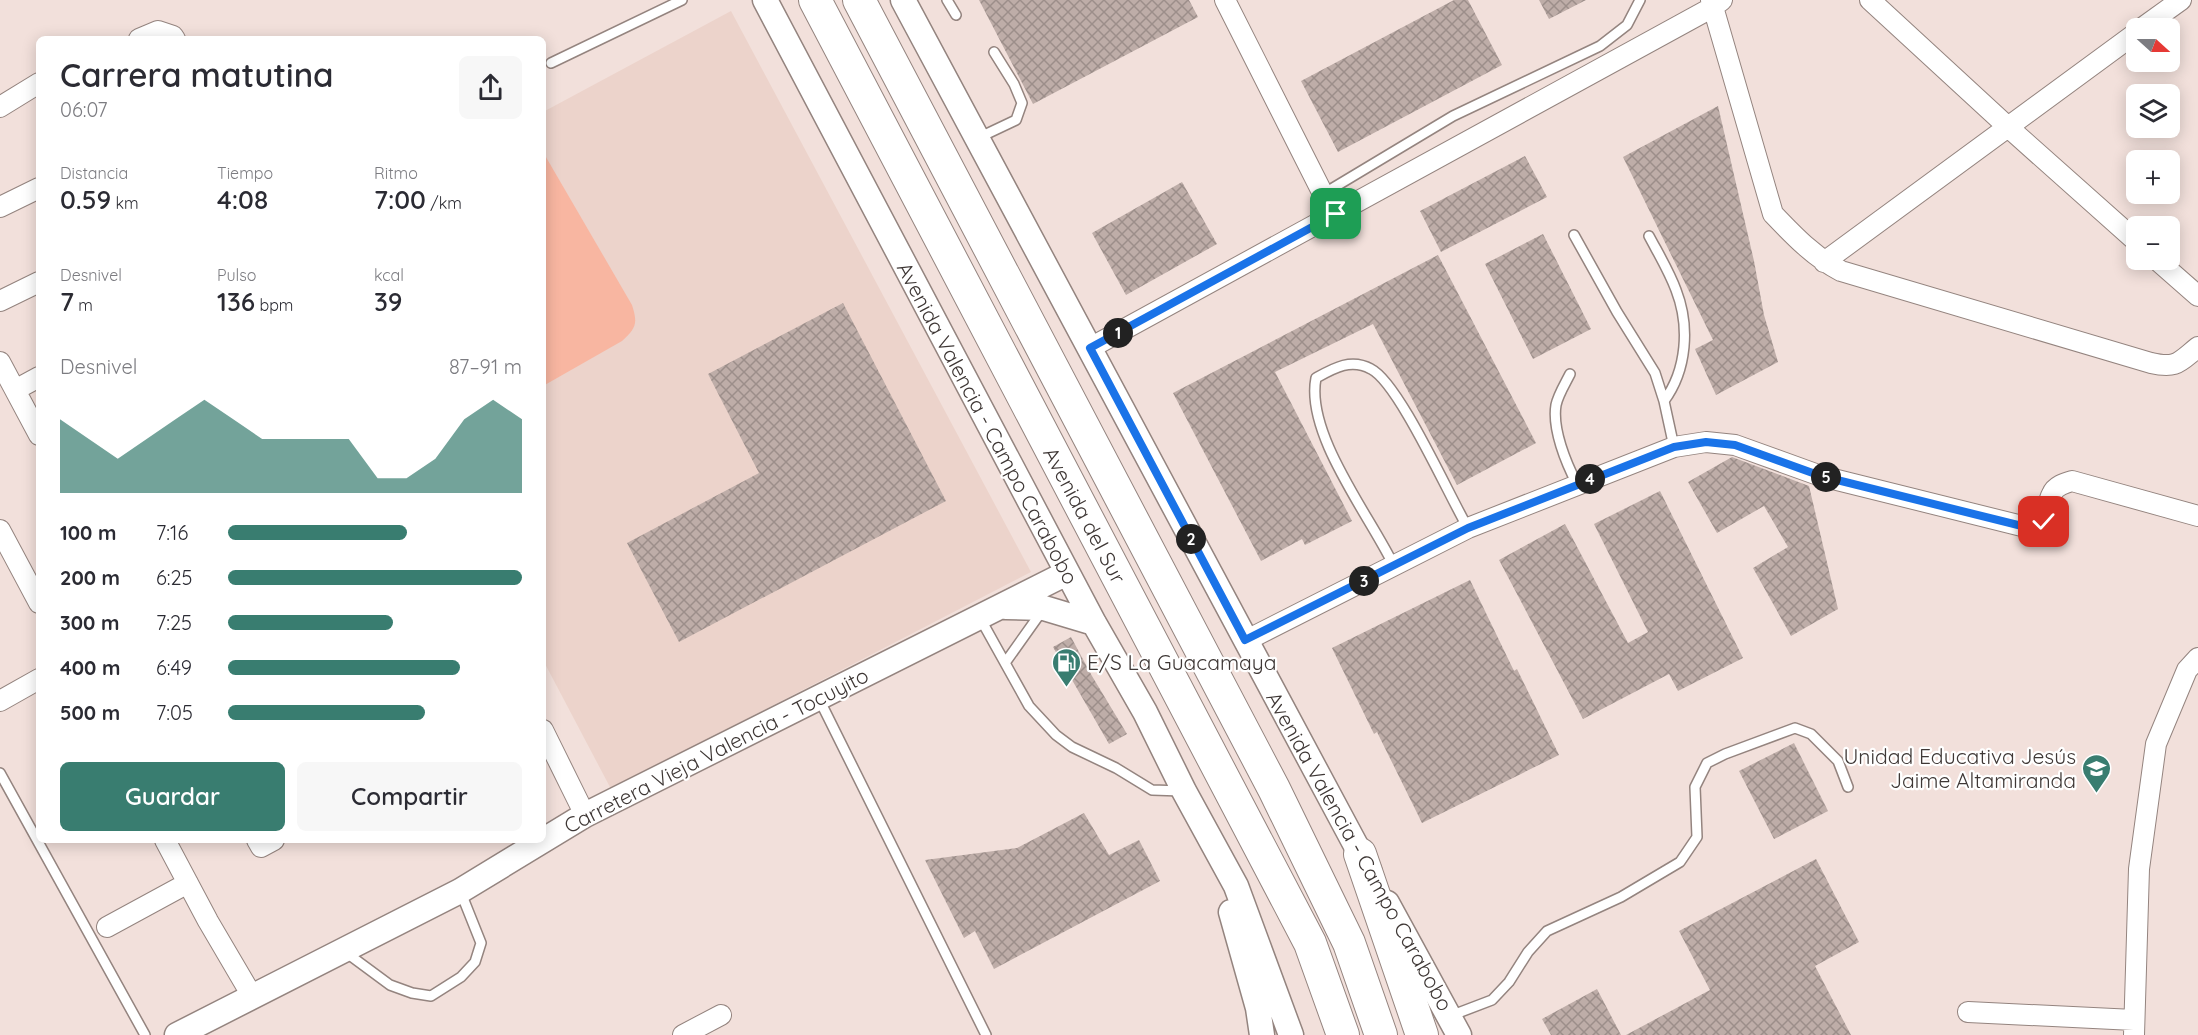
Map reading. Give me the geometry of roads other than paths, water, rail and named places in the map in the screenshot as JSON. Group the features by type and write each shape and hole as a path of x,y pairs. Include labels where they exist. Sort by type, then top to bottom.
{"highway":[{"name":"Avenida del Sur","path":"815,0 1310,943 1343,1035"},
{"name":"Avenida del Sur","path":"859,0 1274,789 1349,943 1381,1035"},
{"path":"868,0 880,39"},
{"path":"1360,854 1422,1035"}],"street":[{"name":"Avenida Valencia - Campo Carabobo","path":"765,0 1067,573 1145,712 1184,791 1236,886 1292,1035"},
{"name":"Avenida Valencia - Campo Carabobo","path":"903,0 1360,854 1455,1025"},
{"path":"1225,0 1323,194 1336,214"},
{"path":"1870,0 2126,232"},
{"path":"2156,18 2181,0"},
{"path":"1090,348 1336,214 1715,2 1773,214 1796,239 1824,262 1841,271 2168,367 2178,363 2198,347"},
{"path":"146,36 158,31 173,36"},
{"path":"1824,262 2126,40"},
{"path":"0,107 36,85"},
{"path":"0,207 36,189"},
{"path":"2168,270 2198,296"},
{"path":"0,301 36,283"},
{"path":"0,362 36,429"},
{"path":"15,390 36,379"},
{"path":"1245,640 1468,528 1674,447 1706,442 1735,445 1821,476 2030,528 2044,522 2052,492 2072,481 2198,516"},
{"path":"0,530 5,554 36,599"},
{"name":"Carretera Vieja Valencia - Tocuyito","path":"546,839 585,815 818,696 980,618 1067,573"},
{"path":"1002,607 1044,608 1094,623"},
{"path":"1968,1012 2134,1027 2139,868 2156,744 2187,670 2198,658"},
{"path":"0,701 36,682"},
{"path":"546,736 585,815"},
{"path":"167,843 252,996"},
{"name":"Carretera Vieja Valencia - Tocuyito","path":"177,1035 460,891 539,843"},
{"name":"Avenida Valencia - Campo Carabobo","path":"1214,845 1258,1008 1262,1035"},
{"path":"107,927 188,883"},
{"path":"683,1035 721,1015"}],"lane":[{"path":"947,0 956,15"},
{"path":"1323,194 1453,116 1600,46 1626,25 1640,0"},
{"path":"551,63 679,1"},
{"path":"976,139 1016,120 1022,103 1014,84 994,52"},
{"path":"1574,235 1617,312 1655,373 1674,447"},
{"path":"1649,236 1676,288 1682,309 1684,355 1673,388 1664,401"},
{"path":"1394,566 1359,506 1318,417 1313,393 1316,378 1342,364 1371,368 1385,380 1412,423 1468,528"},
{"path":"1570,374 1556,405 1557,423 1567,463 1577,484"},
{"path":"1005,663 1044,608"},
{"path":"980,618 1029,706 1056,735 1152,789 1184,791"},
{"path":"818,696 986,1035"},
{"path":"1455,1025 1492,1000 1509,982 1528,952 1547,932 1621,897 1680,862 1697,837 1695,787 1707,763 1795,728 1811,734 1838,761 1848,787"},
{"path":"0,773 36,838"},
{"path":"39,843 145,1035"},
{"path":"342,950 390,985 412,993 431,996 461,977 475,962 481,943 460,891"}],"place":[{"name":"E/S La Guacamaya","path":"1066,688"},
{"name":"Unidad Educativa Jesús Jaime Altamiranda","path":"2097,794"}]}
